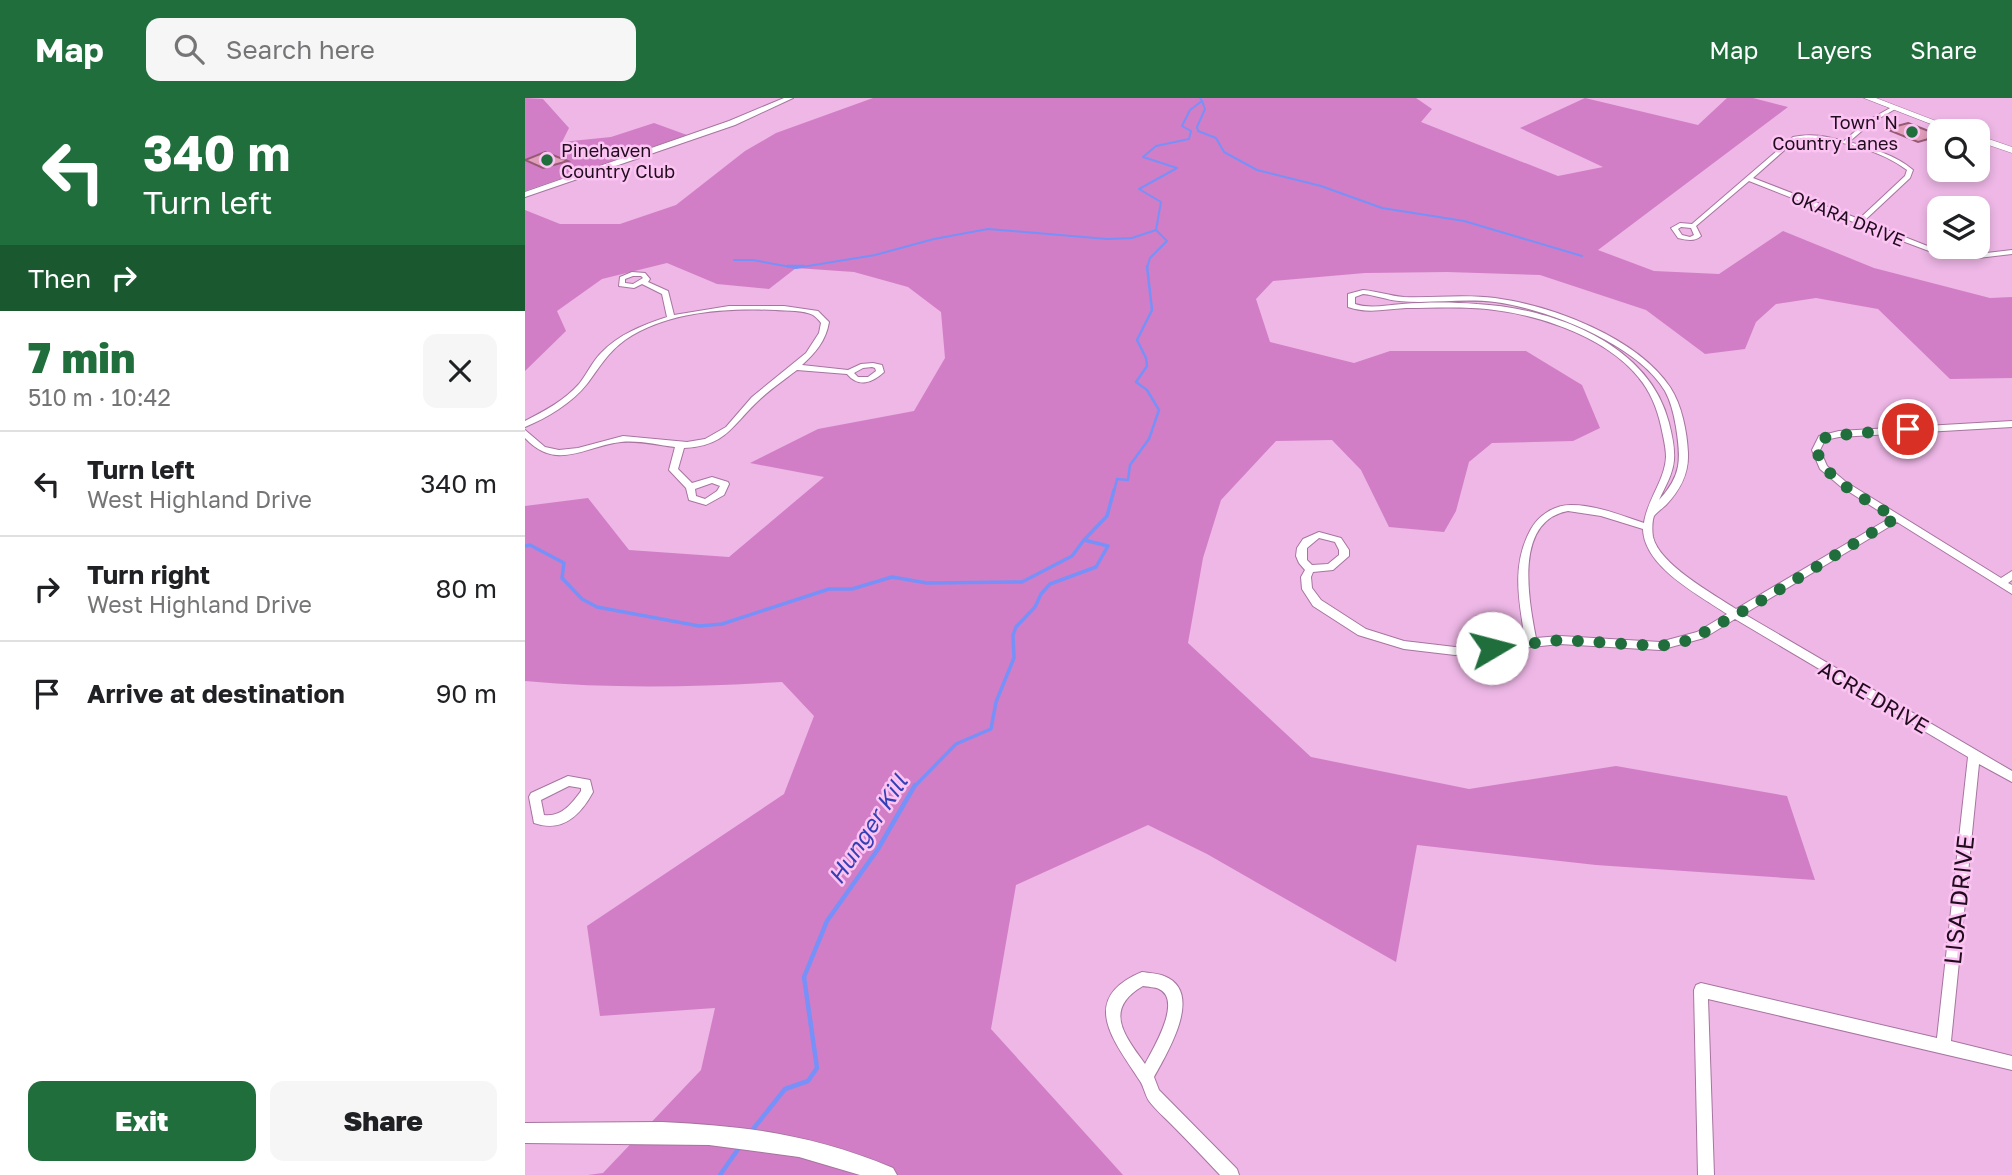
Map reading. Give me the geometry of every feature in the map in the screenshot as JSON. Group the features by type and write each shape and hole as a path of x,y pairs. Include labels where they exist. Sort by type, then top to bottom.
{"main road":[{"path":"1868,98 1927,120"},
{"path":"1990,142 2012,149"}],"street":[{"path":"525,195 722,127 790,98"},
{"path":"1845,143 1869,122 1894,108"},
{"path":"1692,226 1795,138 1809,135 1895,159 1910,170 1908,177 1859,223"},
{"name":"OKARA DRIVE","path":"1748,178 1940,252 1978,256 2012,252"},
{"path":"645,283 665,293 671,318"},
{"path":"1464,303 1365,309 1355,307 1349,302 1351,296 1362,292 1393,299 1464,303 1511,310 1557,321 1614,342 1651,370 1667,388 1673,400 1685,454 1682,476 1670,496 1653,512"},
{"path":"525,424 568,399 616,343 641,329 671,318 750,306 815,313 825,322 825,328 814,347 795,367 754,400 726,433 699,444 680,446 634,439 610,441 573,451 550,452 541,448 525,432"},
{"path":"1531,642 1521,574 1526,548 1541,522 1554,511 1573,508 1647,527 1653,512 1656,491 1668,471 1670,452 1660,405 1640,372 1603,345 1557,321"},
{"path":"795,367 849,372"},
{"path":"1640,372 1651,370"},
{"path":"2012,424 1882,430 1822,438 1816,450 1823,467 1896,518 2012,590"},
{"path":"680,446 673,470 690,487"},
{"path":"1670,452 1685,454"},
{"path":"1310,569 1306,577 1307,589 1317,603 1362,632 1389,642 1455,651 1560,640 1672,645 1690,640 1737,615 1896,518"},
{"name":"ACRE DRIVE","path":"1647,527 1651,545 1666,563 1737,615 2012,777"},
{"path":"1325,535 1338,540 1344,550 1340,561 1330,567 1310,569 1300,556 1307,541 1325,535"},
{"path":"2001,583 2012,575"},
{"name":"LISA DRIVE","path":"1943,1045 1974,755"},
{"path":"1146,1077 1171,1028 1177,1009 1176,996 1169,984 1155,979 1142,979 1128,985 1116,1000 1113,1020 1120,1041 1146,1077 1154,1095 1231,1175"},
{"path":"1706,1175 1701,990 2012,1063"},
{"path":"525,1133 703,1134 762,1140 828,1152 885,1175"}],"shaded area":[{"name":"Pinehaven Country Club","path":"525,98 543,99 569,128 562,142 611,137 654,123 687,135 525,191"},
{"path":"873,98 1416,98 1432,109 1421,122 1558,176 1603,167 1520,128 1585,98 1698,125 1727,98 1753,98 1788,107 1598,250 1654,271 1719,274 1783,231 1874,268 1990,298 2012,297 2012,378 1950,379 1878,309 1816,298 1776,304 1756,322 1745,349 1705,354 1646,310 1540,275 1365,273 1273,281 1256,299 1270,342 1354,363 1390,351 1526,351 1582,385 1600,428 1573,441 1492,443 1469,462 1456,511 1444,532 1389,527 1361,470 1332,440 1276,441 1221,500 1203,558 1188,643 1311,757 1469,789 1616,766 1787,796 1815,880 1596,865 1417,845 1396,962 1207,854 1148,825 1016,885 991,1029 1123,1175 588,1175 603,1173 701,1070 715,1008 600,1016 587,926 784,794 814,716 782,682 654,686 525,681 525,506 588,498 629,550 729,557 824,477 750,463 818,429 914,411 945,358 941,312 908,287 854,272 796,268 769,289 717,284 667,263 602,279 557,311 566,331 525,371 525,210 560,224 620,224 676,205 745,151 776,133"}],"building":[{"name":"Town' N Country Lanes","path":"1908,123 1927,130 1927,139 1918,142 1886,129"},
{"name":"Pinehaven Country Club","path":"545,152 568,161 543,168 525,160"}],"waterway":[{"name":"Hunger Kill","path":"1156,230 1161,202 1139,189 1177,168 1143,157 1156,146 1189,139 1191,131 1182,126 1190,110 1202,101"},
{"path":"1202,101 1205,109 1197,127 1198,131 1216,138 1224,152 1257,170 1321,186 1382,208 1464,221 1582,256"},
{"path":"734,260 753,260 796,268 875,255 934,239 988,229 1107,239 1132,238 1156,230"},
{"name":"Hunger Kill","path":"1147,267 1150,258 1167,241 1156,230"},
{"path":"787,266 804,266"},
{"name":"Hunger Kill","path":"1114,492 1117,479 1128,480 1130,465 1149,439 1159,410 1147,390 1136,382 1147,366 1137,340 1152,310 1147,267"},
{"name":"Hunger Kill","path":"1084,540 1107,516 1114,490"},
{"path":"525,546 530,545 564,563 562,578 582,599 597,607 699,626 722,624 829,589 852,589 892,577 927,583 1022,582 1072,556 1084,540"},
{"name":"Hunger Kill","path":"914,787 956,744 991,729 996,702 1014,658 1013,635 1016,627 1035,607 1050,584 1096,567 1108,546 1084,540"},
{"name":"Hunger Kill","path":"750,1133 785,1089 808,1081 817,1068 804,977 827,921 878,849 915,785"},
{"name":"Hunger Kill","path":"720,1175 741,1145"}],"place":[{"name":"Town' N Country Lanes","path":"1912,132"},
{"name":"Pinehaven Country Club","path":"547,160"}],"route":[{"path":"1492,648 1560,640 1660,646 1672,645 1700,635 1896,518 1831,474 1819,461 1816,450 1822,438 1828,436 1908,429"}]}
